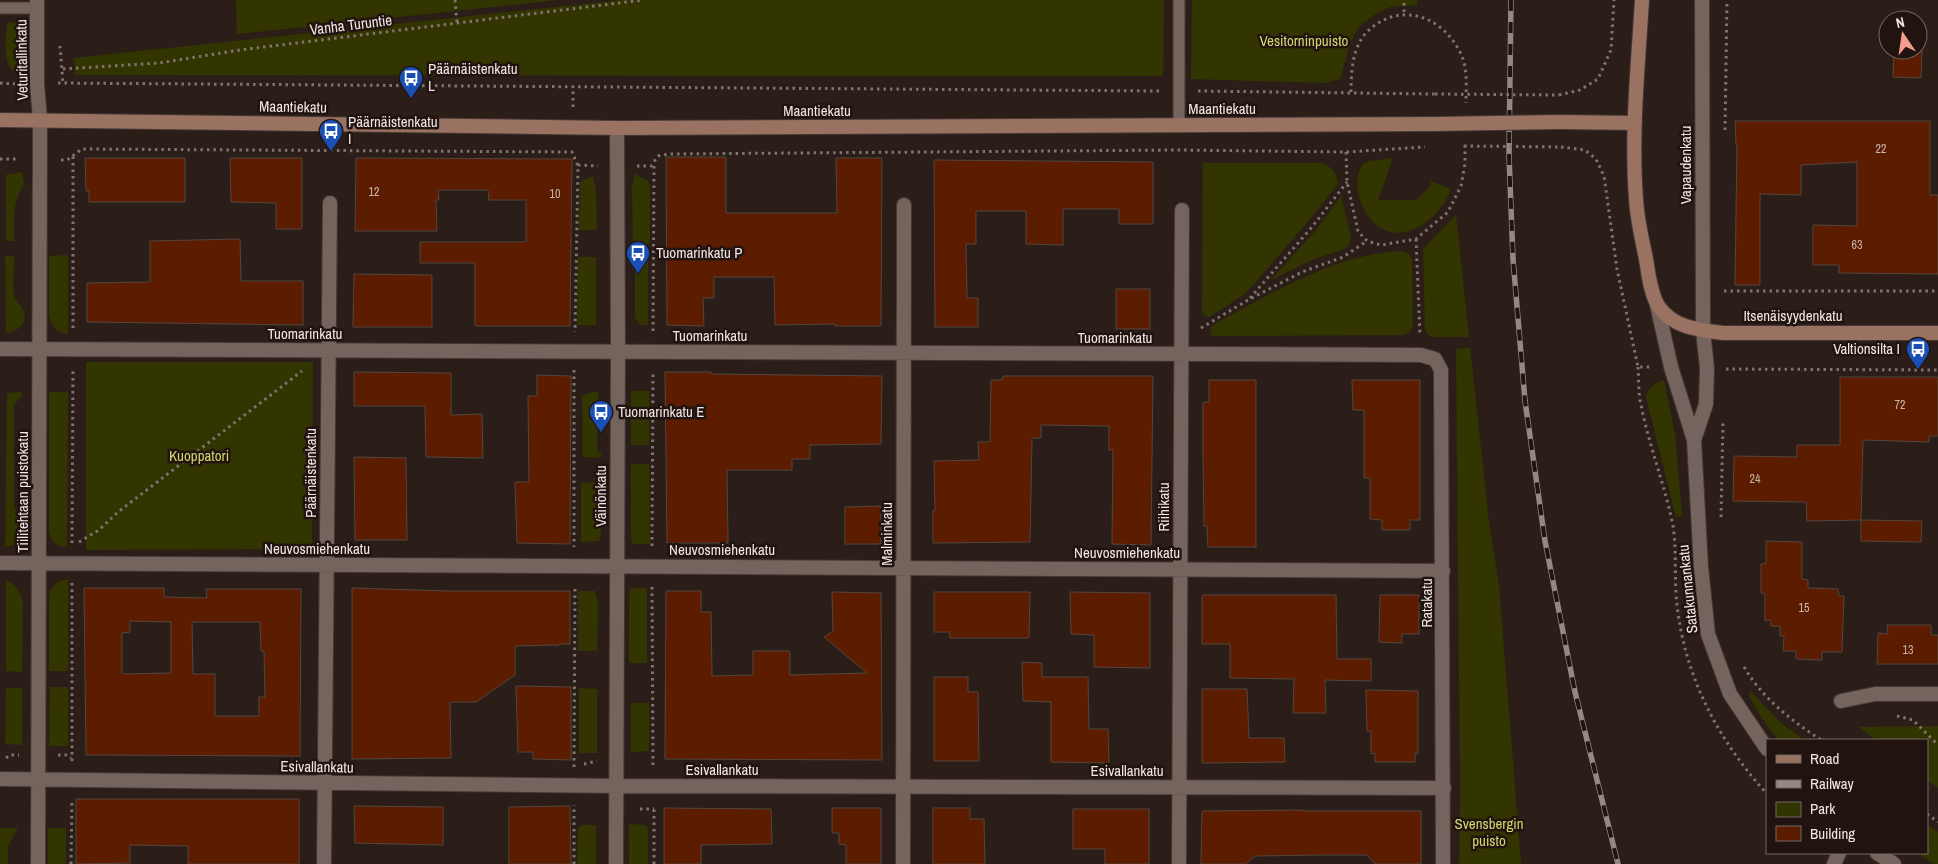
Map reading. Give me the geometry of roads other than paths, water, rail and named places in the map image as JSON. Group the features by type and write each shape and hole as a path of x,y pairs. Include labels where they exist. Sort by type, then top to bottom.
{"main road":[{"path":"1642,0 1635,123 1636,200 1650,280 1657,305"},
{"name":"Maantiekatu","path":"0,120 617,128 1635,123"},
{"name":"Itsenäisyydenkatu","path":"1657,305 1671,320 1703,330 1723,333 1938,333"}],"street":[{"name":"Vapaudenkatu","path":"1702,0 1703,330"},
{"name":"Veturitallinkatu","path":"37,4 36,84 40,120"},
{"name":"Tiilitehtaan puistokatu","path":"38,864 40,120"},
{"name":"Väinönkatu","path":"616,864 617,128"},
{"name":"Päärnäistenkatu","path":"324,864 330,203"},
{"name":"Malminkatu","path":"904,205 904,864"},
{"name":"Riihikatu","path":"1179,864 1182,210"},
{"name":"Satakunnankatu","path":"1657,305 1671,367 1694,440 1701,567 1708,634 1730,694 1766,748"},
{"name":"Satakunnankatu","path":"1694,440 1706,404 1707,368 1703,330"},
{"name":"Tuomarinkatu","path":"0,349 1421,355"},
{"name":"Ratakatu","path":"1421,355 1435,359 1441,370 1443,864"},
{"name":"Neuvosmiehenkatu","path":"0,563 1443,570"},
{"path":"1841,701 1875,694 1938,694"},
{"name":"Esivallankatu","path":"0,779 574,786 1444,788"}],"lane":[{"path":"1179,0 1179,126"},
{"path":"0,8 37,4"}],"railway":[{"path":"1511,0 1509,155 1513,259 1525,401 1545,541 1575,692 1618,864"}],"place":[{"name":"Päärnäistenkatu L","path":"411,99"},
{"name":"Päärnäistenkatu I","path":"331,152"},
{"name":"Tuomarinkatu P","path":"638,274"},
{"name":"Valtionsilta I","path":"1918,370"},
{"name":"Tuomarinkatu E","path":"601,433"}],"park label":[{"name":"Vesitorninpuisto","path":"1304,41"},
{"name":"Kuoppatori","path":"199,456"},
{"name":"Svensbergin puisto","path":"1489,832"}]}
